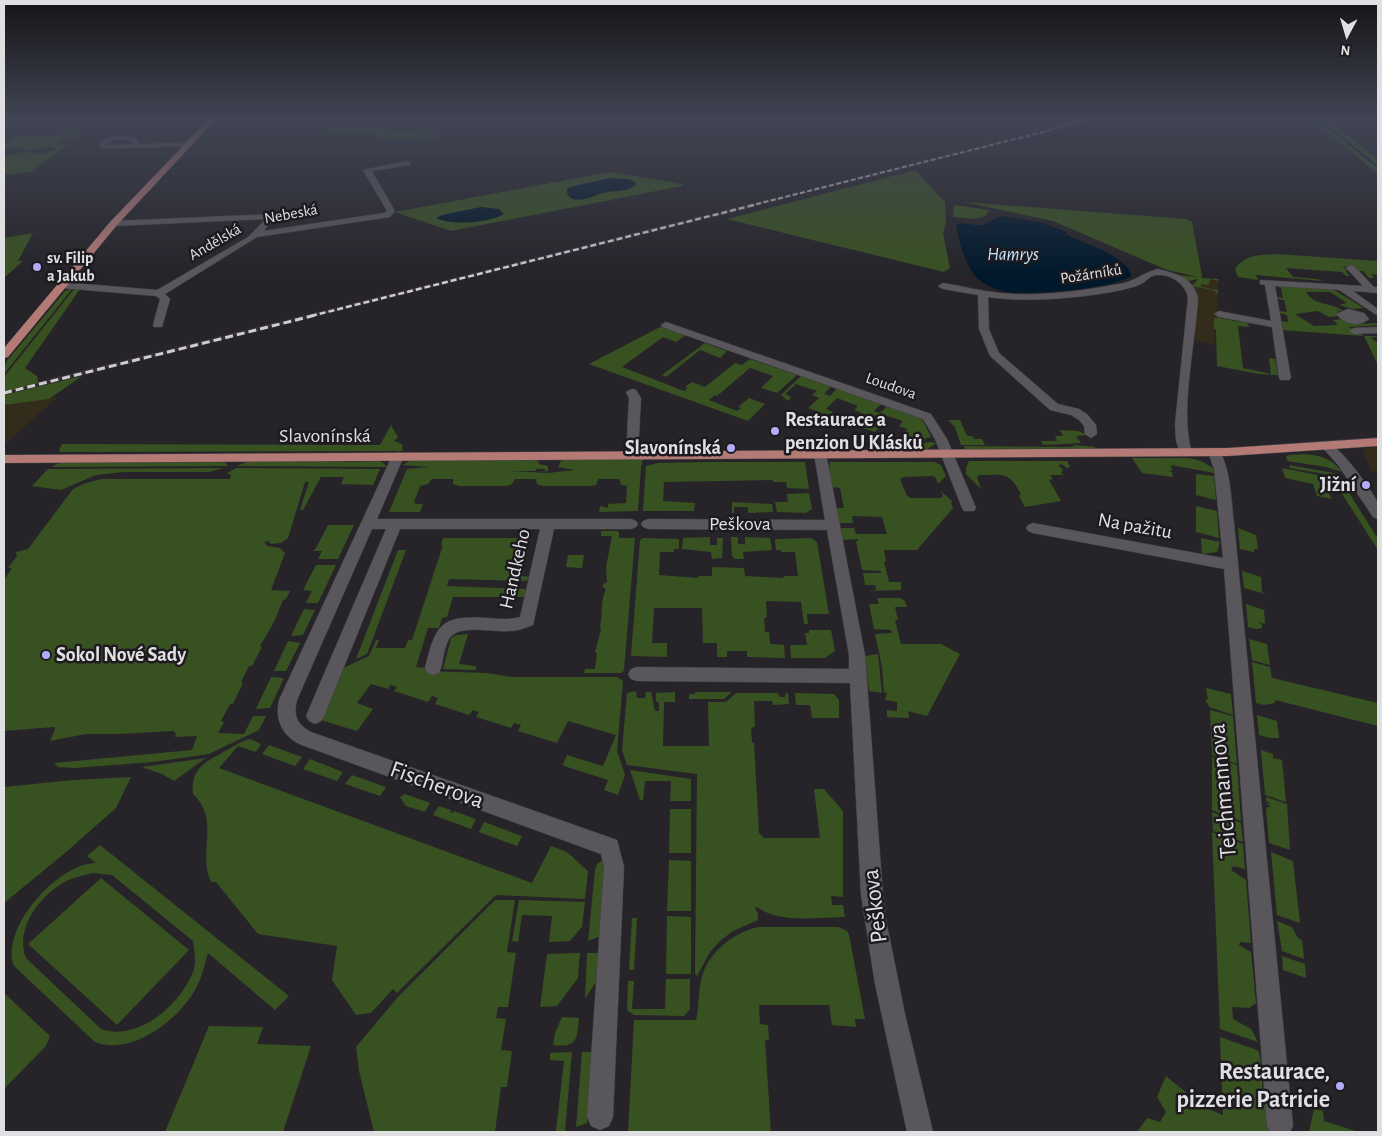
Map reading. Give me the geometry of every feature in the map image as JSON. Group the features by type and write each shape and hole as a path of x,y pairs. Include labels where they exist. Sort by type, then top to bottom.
{"main road":[{"path":"4,355 114,223 163,171"},
{"path":"1186,452 1378,442"},
{"name":"Slavonínská","path":"4,459 1186,452"}],"street":[{"name":"Nebeská","path":"256,235 387,215 390,213 390,210 368,171"},
{"name":"Andělská","path":"114,223 272,215 256,235 159,293"},
{"path":"1351,268 1375,290"},
{"name":"Požárníků","path":"943,286 1022,297 1055,296 1122,287 1138,282 1154,272 1167,274 1185,282 1191,288 1193,298 1183,401 1182,437 1183,447 1186,452"},
{"path":"1285,378 1270,285 1267,282 1375,290"},
{"path":"61,286 159,293 165,299 158,325"},
{"path":"1342,288 1378,314"},
{"path":"983,293 984,329 994,354 1054,406 1075,412 1083,417 1090,425 1092,434"},
{"path":"1219,314 1276,325"},
{"path":"1361,316 1378,314"},
{"name":"Loudova","path":"666,325 928,417 935,427 947,454"},
{"path":"1354,332 1378,330"},
{"path":"632,392 635,398 632,455"},
{"path":"1327,446 1343,462 1378,514"},
{"name":"Teichmannova","path":"1214,452 1221,469 1280,1126"},
{"name":"Peškova","path":"820,454 857,655 872,895 887,986 920,1132"},
{"path":"947,454 969,508"},
{"name":"Fischerova","path":"398,456 288,700 286,710 288,725 293,731 305,738 610,847 614,867 600,1117"},
{"name":"Handkeho","path":"367,524 631,524"},
{"path":"315,716 395,524"},
{"name":"Handkeho","path":"433,668 443,634 450,628 460,625 517,625 527,621 548,524"},
{"name":"Peškova","path":"648,524 832,525"},
{"name":"Na pažitu","path":"1033,528 1229,565"},
{"path":"637,674 859,676"}],"shaded area":[{"path":"880,171 896,171 4,395 4,390"},
{"path":"1203,278 1218,281 1217,319 1214,319 1215,345 1195,341 1197,296 1191,284"},
{"path":"58,397 8,441 4,444 4,405"},
{"path":"1378,447 1378,472 1371,471 1363,451 1366,448"}],"green space":[{"path":"4,171 32,171 31,172 4,175"},
{"path":"912,171 917,172 945,202 946,223 943,233 950,268 944,272 727,219"},
{"path":"609,172 683,184 682,186 451,231 395,212"},
{"path":"964,202 1186,219 1192,222 1201,278 1219,279 1218,281 1210,279 1209,285 1201,284 1201,287 1218,290 1218,294 1213,290 1192,286 1198,279 1189,281 1176,275 1198,277 1167,270 1053,221"},
{"path":"954,205 989,210 986,216 974,219 953,217"},
{"path":"33,233 18,261 23,261 4,278 4,238"},
{"path":"1277,254 1378,261 1378,275 1371,274 1374,278 1369,278 1363,271 1357,271 1353,267 1342,267 1349,270 1345,270 1350,276 1346,276 1342,272 1286,268 1293,277 1322,281 1255,275 1259,280 1238,277 1235,269 1244,260 1253,256"},
{"path":"1274,285 1334,290 1364,308 1353,309 1339,305 1347,303 1330,292 1306,292 1313,300 1342,310 1337,312 1338,316 1329,317 1318,311 1295,314 1314,326 1338,325 1333,320 1341,319 1359,324 1378,323 1378,325 1349,327 1364,336 1281,330 1280,321 1288,322 1287,315 1279,313 1279,311 1287,312 1284,300 1276,299 1276,297 1283,298 1281,288"},
{"path":"73,288 4,374 6,362 65,291"},
{"path":"75,288 80,289 25,368 37,376 38,383 4,392 4,377"},
{"path":"1217,315 1219,318 1241,322 1242,320 1248,324 1249,327 1238,326 1243,368 1271,374 1269,358 1275,359 1278,375 1259,374 1217,366 1214,318 1217,319"},
{"path":"660,327 686,335 676,342 663,337 622,367 684,391 688,388 685,387 692,382 705,387 735,363 742,365 750,359 797,375 777,393 761,388 773,376 750,368 717,396 715,395 709,400 737,411 741,408 738,407 749,398 765,404 748,421 589,364"},
{"path":"1364,336 1378,336 1371,338 1378,343 1378,365"},
{"path":"705,343 727,351 720,358 700,350 666,377 662,375"},
{"path":"82,376 49,399 4,405 4,395"},
{"path":"801,376 831,387 824,394 830,396 837,388 881,404 874,411 880,413 887,406 922,419 931,437 908,443 898,441 907,429 899,426 903,421 881,414 870,425 878,428 875,432 851,424 861,413 854,410 858,406 837,398 826,409 833,412 830,416 808,408 819,398 812,395 817,391 796,384 785,394 791,397 788,401 781,395"},
{"path":"948,420 960,420 967,436 972,436 974,439 982,439 985,445 961,445 955,427"},
{"path":"391,425 398,437 394,441 402,444 403,451 60,452 59,450 62,444 380,445"},
{"path":"1060,430 1078,431 1088,435 1076,436 1081,443 1043,445 1041,441 1057,441 1055,436 1063,436"},
{"path":"861,432 903,446 930,442 936,443 928,449 867,450 868,446 873,445 872,438"},
{"path":"1075,445 1096,447 1091,449 965,449 964,446 1071,447"},
{"path":"1303,454 1325,458 1342,472 1326,467 1287,461 1286,457 1288,455"},
{"path":"1132,458 1189,458 1201,461 1213,468 1214,473 1171,465 1172,471 1168,471 1172,472 1173,477 1142,473"},
{"path":"562,459 643,459 638,511 599,512 600,506 608,508 608,504 626,503 627,486 621,485 619,479 598,479 596,485 591,486 543,486 537,484 536,479 515,479 512,484 507,486 459,486 453,484 453,479 432,479 428,484 420,486 414,502 416,504 423,504 420,512 389,512 407,469 429,467 402,465 412,460 538,460 539,464 548,466 548,471 536,469 536,471 510,471 548,473 575,470 558,467"},
{"path":"375,460 382,462 387,467 237,466 249,461 357,462"},
{"path":"220,461 228,466 51,467 61,462"},
{"path":"969,461 1067,461 1070,467 1067,468 1061,464 1058,466 1063,469 1061,473 1064,475 1050,475 1053,479 1049,480 1061,501 1025,507 1019,496 1021,494 1009,478 1000,475 979,475 977,477 981,489 966,474"},
{"path":"805,462 809,489 787,488 786,482 773,482 773,480 664,482 663,501 695,503 694,511 643,511 646,466 658,463"},
{"path":"830,462 934,462 941,465 946,476 938,484 936,478 932,476 903,477 900,479 907,496 911,498 940,498 943,496 941,491 953,502 951,502 953,508 917,550 884,550 886,561 884,562 889,582 901,582 901,590 866,591 876,590 875,585 865,585 863,573 881,573 881,571 862,570 856,541 858,539 843,540 840,528 854,528 856,534 887,534 882,517 852,516 853,523 839,523 836,508 844,508 840,488 832,487"},
{"path":"1289,465 1338,475 1378,539 1378,550 1330,475 1290,468"},
{"path":"224,468 209,472 123,472 96,475 61,490 32,486 48,469"},
{"path":"236,468 380,469 373,485 341,484 344,477 321,477 303,510 300,510 309,482 305,482 288,538 281,543 271,544 268,541 264,542 267,546 280,548 285,553 271,590 290,591 286,599 283,600 252,666 249,666 233,704 230,704 221,721 224,722 218,733 244,734 253,716 266,716 259,730 209,754 153,762 75,768 58,767 54,763 192,750 197,736 175,737 176,733 173,731 86,734 50,741 55,729 54,727 4,731 4,580 12,568 8,568 17,556 16,552 28,549 73,489 86,483 101,479 230,479 231,475 227,473"},
{"path":"1282,468 1318,475 1332,499 1317,496 1313,484 1285,478"},
{"path":"1196,474 1214,476 1216,500 1196,495"},
{"path":"809,493 812,509 806,513 777,512 775,502 788,502 787,494"},
{"path":"732,502 772,504 773,512 748,513 748,507 734,507 734,513 732,513"},
{"path":"1196,506 1217,511 1219,538 1196,532"},
{"path":"328,525 354,525 338,559 318,559 322,551 313,551"},
{"path":"1238,528 1256,535 1258,549 1254,549 1254,552 1240,549"},
{"path":"601,531 617,531 619,532 619,538 635,538 624,670 622,673 584,673 585,669 595,669 597,653 595,652 601,629 602,603 606,589 603,587 603,584 607,582 606,567 612,536 601,536"},
{"path":"710,537 710,545 717,545 717,538 723,538 722,558 712,559 711,552 682,549 683,538"},
{"path":"731,537 738,537 738,544 745,544 745,537 770,538 772,550 743,552 744,559 735,559 732,556"},
{"path":"443,538 529,538 522,576 531,577 526,581 449,579 447,586 525,589 526,597 453,597 447,617 442,618 439,628 428,628 416,667 427,668 426,671 486,673 512,677 617,677 623,681 617,751 625,775 618,795 604,790 608,780 564,766 563,764 567,755 603,766 616,735 568,721 557,743 518,731 521,725 514,723 511,728 476,717 479,712 473,710 469,715 435,704 438,698 432,696 428,702 394,691 397,687 391,685 388,689 371,684 357,703 373,709 357,731 317,719 341,669 369,656 376,640 379,640 376,648 405,648 408,640 412,640 443,545 441,545"},
{"path":"643,538 679,539 679,549 674,549 674,552 660,552 659,575 698,578 698,576 712,576 712,567 744,568 745,576 783,578 784,576 798,576 795,552 776,550 775,539 811,538 817,542 829,614 807,614 808,624 804,624 801,602 766,601 767,617 764,618 765,632 769,632 770,644 784,645 785,658 747,657 747,651 727,651 727,657 717,657 717,643 703,643 702,608 654,608 652,643 667,643 667,657 631,656 640,540"},
{"path":"1201,538 1220,542 1217,552 1202,554"},
{"path":"398,550 406,550 367,654 356,659"},
{"path":"568,555 584,555 582,568 566,567"},
{"path":"316,565 336,565 318,603 306,603 312,591 303,590"},
{"path":"1242,571 1261,577 1262,592 1265,594 1244,588"},
{"path":"877,598 900,598 905,601 907,607 895,607 898,620 895,620 901,644 941,644 960,654 927,716 908,711 909,718 887,717 887,710 897,711 897,702 885,700 887,692 884,693 882,667 875,634 892,633 891,630 874,629 869,604 879,604"},
{"path":"1246,604 1264,610 1265,624 1258,622 1262,625 1262,628 1248,627"},
{"path":"304,609 315,610 303,635 291,636"},
{"path":"809,630 831,630 835,651 825,658 791,658 790,645 807,645 805,633 809,633"},
{"path":"468,634 459,664 476,666 476,670 443,669 451,638 456,635"},
{"path":"1249,639 1267,644 1270,665 1252,660"},
{"path":"288,641 300,643 286,671 274,671"},
{"path":"878,654 882,693 869,691 865,656"},
{"path":"1252,662 1270,667 1272,678 1378,703 1378,726 1275,700 1275,703 1264,705 1256,703"},
{"path":"271,677 284,678 270,708 256,709"},
{"path":"1206,688 1231,694 1233,715 1209,707 1208,703 1206,703 1206,699 1208,700"},
{"path":"636,691 637,698 645,698 646,692 651,692 655,711 659,711 656,693 675,692 675,702 664,702 663,746 709,746 708,702 726,702 736,693 778,693 780,697 785,697 786,693 788,693 789,704 773,705 772,701 754,701 755,726 751,729 752,742 754,743 759,833 764,838 820,838 814,789 824,789 843,811 843,897 831,896 832,905 843,905 845,917 788,918 777,916 757,907 755,908 758,920 733,931 721,940 710,952 697,976 695,974 697,774 627,765 622,750 627,693"},
{"path":"695,692 731,693 724,699 689,699 689,694 695,694"},
{"path":"795,693 834,694 839,700 839,718 812,718 810,705 796,705"},
{"path":"1210,710 1233,716 1237,764 1212,755"},
{"path":"1257,715 1277,721 1279,738 1259,735"},
{"path":"250,739 261,744 256,752 238,746 219,768 532,883 551,846 567,852 588,871 585,899 496,895 397,993 393,989 371,1013 356,1015 332,980 337,946 258,934 216,882 211,882 206,859 206,815 201,804 193,794 194,777 206,762 237,744"},
{"path":"269,745 302,757 295,766 262,754"},
{"path":"1261,750 1273,754 1273,758 1282,760 1286,802 1265,795"},
{"path":"1212,757 1237,765 1241,821 1212,810"},
{"path":"206,758 174,781 162,774 142,767"},
{"path":"310,759 343,772 337,781 303,769"},
{"path":"630,770 691,779 691,801 670,801 671,781 645,781 643,800 640,800"},
{"path":"352,775 386,787 380,796 345,784"},
{"path":"131,777 116,808 4,903 4,787 73,780"},
{"path":"405,794 430,803 425,812 406,806 400,797"},
{"path":"1266,797 1287,804 1290,850 1269,843 1266,809 1271,807 1266,803 1271,804 1266,801"},
{"path":"439,806 451,810 450,812 453,813 454,811 476,819 471,829 433,815"},
{"path":"670,809 691,809 691,853 669,853"},
{"path":"1212,812 1241,823 1243,842 1213,831"},
{"path":"484,822 522,836 517,846 479,832"},
{"path":"1212,832 1243,844 1245,869 1233,866 1231,870 1246,880 1251,943 1240,942 1239,945 1251,952 1256,1003 1249,1008 1232,1007 1233,1019 1251,1029 1258,1042 1220,1029"},
{"path":"100,845 289,996 275,1010 208,953 195,990 187,1002 165,1024 138,1040 124,1044 109,1045 95,1042 14,966 12,950 16,933 24,916 36,900 50,885 66,874 81,866 96,863 87,856","holes":["93,873 112,875 193,941 195,961 193,972 187,984 168,1008 156,1018 143,1025 115,1032 101,1029 26,958 23,948 23,937 30,917 36,907 51,891 67,881 80,876"]},
{"path":"1271,852 1293,861 1300,923 1277,915"},
{"path":"603,860 605,867 601,936 588,941 595,870 597,864"},
{"path":"669,860 691,861 691,911 667,911"},
{"path":"101,878 189,950 117,1025 28,944"},
{"path":"495,900 515,900 507,952 516,953 508,1007 498,1007 496,1018 506,1019 501,1050 512,1051 507,1087 501,1087 495,1132 374,1132 359,1071 356,1047 397,998"},
{"path":"519,900 585,902 582,927 570,941 549,942 552,916 522,915 518,942 512,941"},
{"path":"667,916 691,917 691,974 666,974"},
{"path":"632,918 637,918 634,970 629,970"},
{"path":"1277,921 1292,927 1298,938 1302,940 1304,959 1282,951"},
{"path":"758,927 838,927 847,931 865,1019 855,1019 856,1027 832,1025 829,1005 759,1005 760,1024 768,1025 769,1040 765,1040 771,1132 628,1132 634,1020 696,1020 701,981 708,962 730,940 739,934"},
{"path":"580,953 578,978 557,1006 540,1007 547,954"},
{"path":"587,953 599,953 596,982 585,999"},
{"path":"1282,956 1305,964 1306,978 1283,970"},
{"path":"666,979 690,979 690,1009 684,1016 634,1015 627,1010 628,981 634,981 632,1009 665,1009"},
{"path":"4,993 50,1036 46,1046 4,1089"},
{"path":"562,1017 579,1018 578,1032 572,1043 561,1046 553,1045 555,1033"},
{"path":"209,1026 263,1027 257,1044 311,1046 283,1132 165,1132"},
{"path":"1220,1037 1259,1052 1265,1106 1273,1125 1280,1132 1137,1132 1147,1118 1160,1122 1166,1112 1157,1097 1166,1076 1204,1107 1223,1115"},
{"path":"572,1052 565,1131 556,1131 564,1061 550,1060 550,1053"},
{"path":"582,1052 593,1052 587,1123 576,1127"},
{"path":"1314,1109 1323,1111 1324,1121 1359,1132 1309,1132"}],"water":[{"path":"609,178 630,179 637,184 625,190 603,193 584,199 572,199 567,194 567,189 570,187"},
{"path":"481,207 499,209 504,214 489,220 461,223 436,218 442,215"},
{"name":"Hamrys","path":"1002,216 1043,223 1067,232 1066,234 1104,251 1123,263 1129,269 1131,276 1121,281 1090,288 1051,292 1017,293 993,288 978,279 971,271 963,252 956,225 963,223 982,225"}],"railway":[{"path":"749,206 888,171"},
{"path":"311,316 754,205"},
{"path":"4,393 316,315"}],"place":[{"name":"sv. Filip a Jakub","path":"37,267"},
{"name":"Restaurace a penzion U Klásků","path":"775,431"},
{"name":"Slavonínská","path":"731,448"},
{"name":"Jižní","path":"1366,485"},
{"name":"Sokol Nové Sady","path":"46,655"},
{"name":"Restaurace, pizzerie Patricie","path":"1340,1086"}]}
